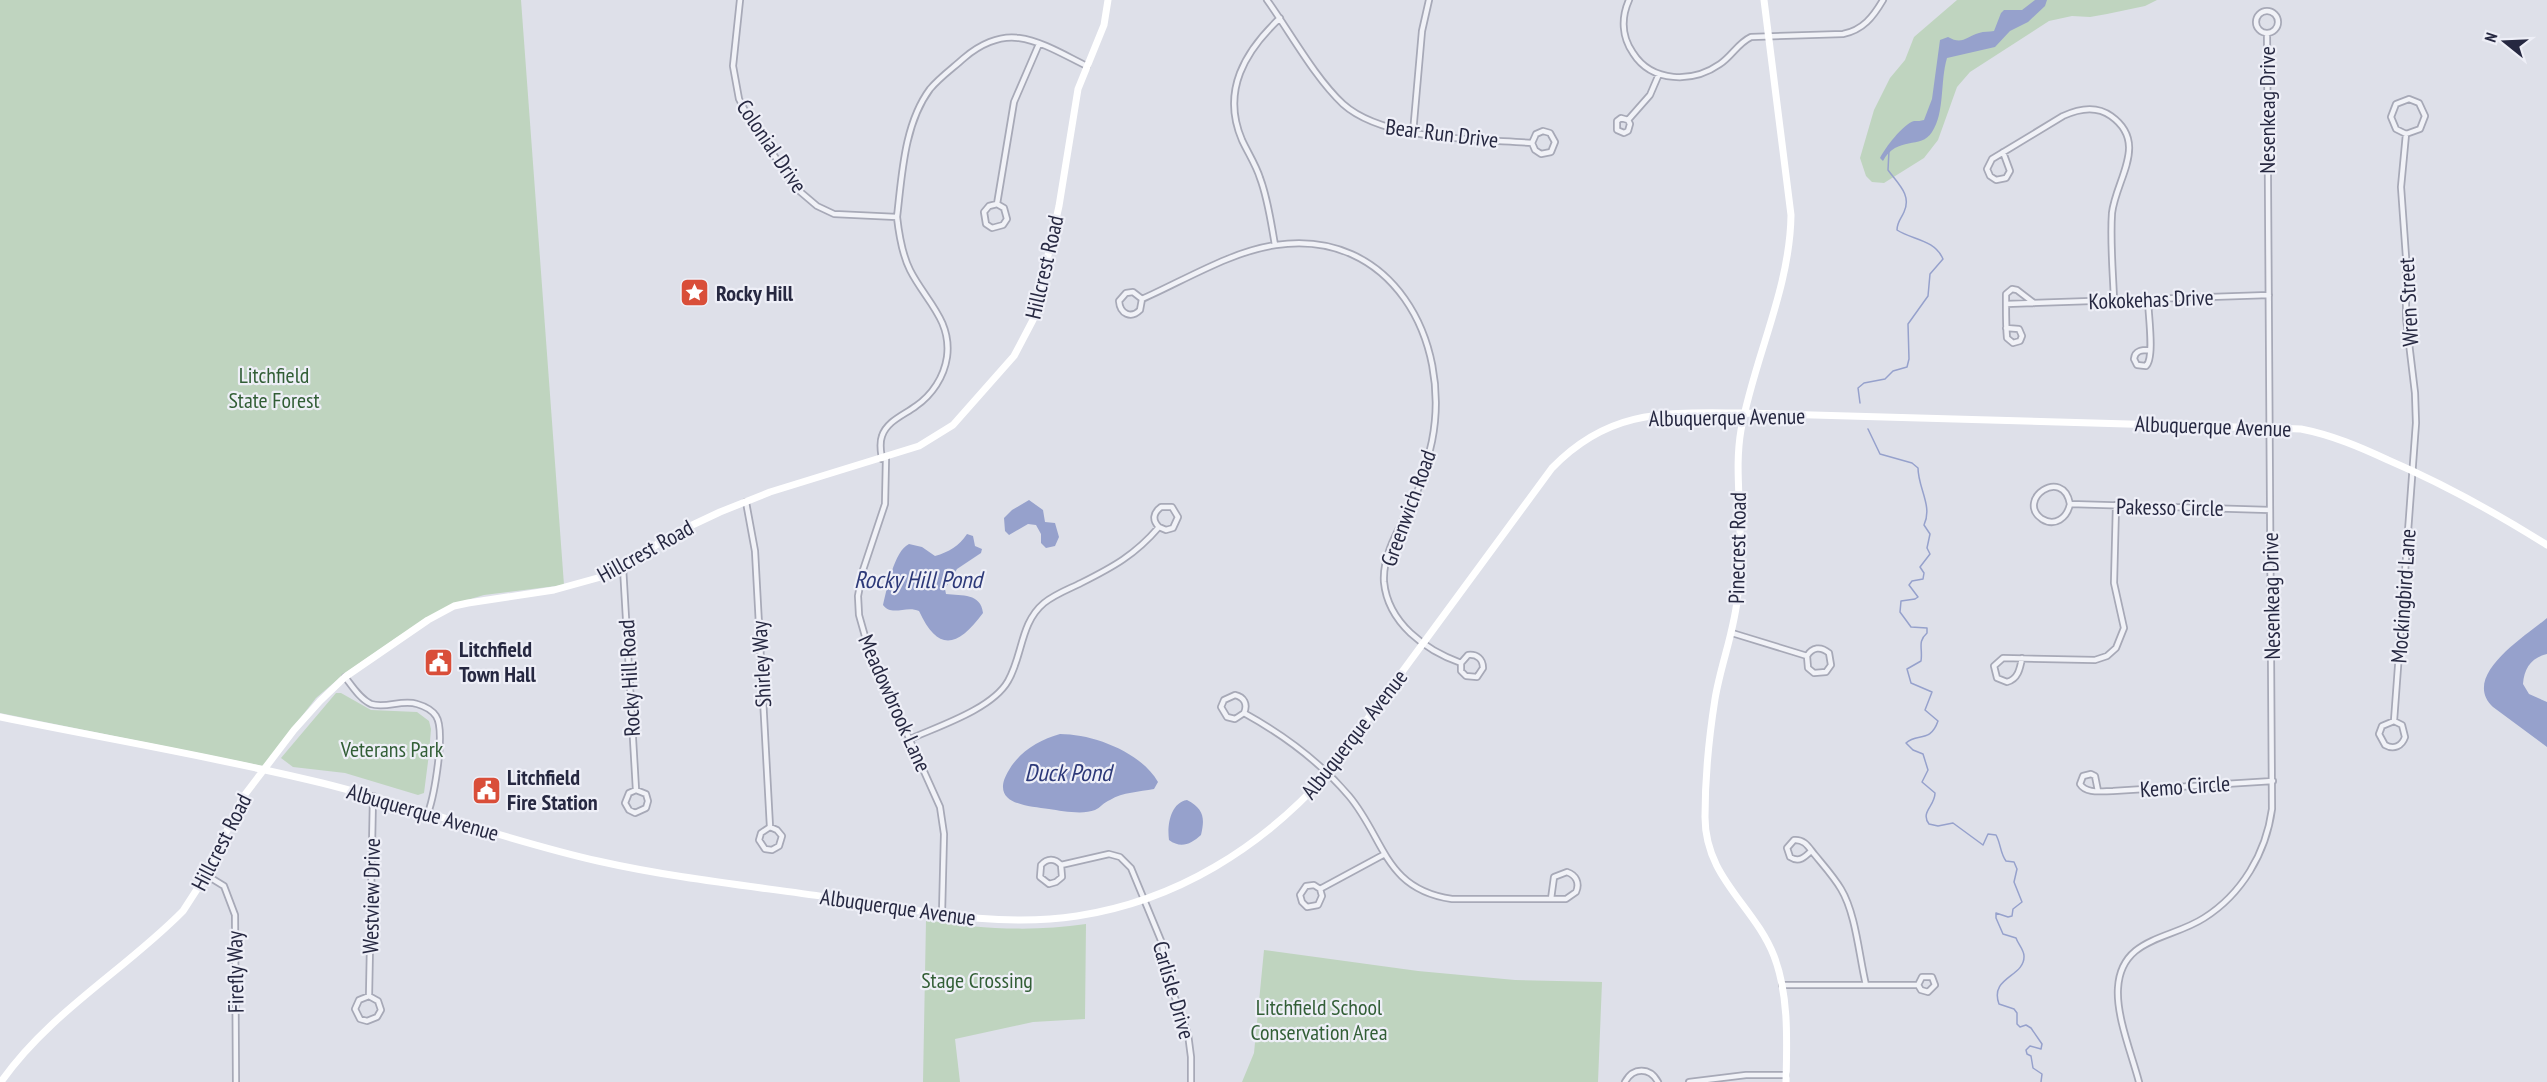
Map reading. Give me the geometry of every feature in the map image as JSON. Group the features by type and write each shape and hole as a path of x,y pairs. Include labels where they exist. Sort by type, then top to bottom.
{"street":[{"name":"Colonial Drive","path":"740,0 733,66 739,99 750,120 797,189 817,206 834,214 897,217"},
{"name":"Hillcrest Road","path":"1,1082 23,1053 44,1031 174,919 191,901 206,875 237,808 263,770 320,700 345,677 412,630 454,606 500,596 576,586 623,567 669,536 746,502 787,486 884,459 919,446 953,425 997,378 1026,337 1034,318 1046,270 1078,89 1104,25 1108,0"},
{"name":"Bear Run Drive","path":"1268,0 1330,89 1343,103 1375,124 1413,133 1532,143"},
{"path":"1413,133 1422,31 1429,0"},
{"path":"1629,0 1624,23 1628,43 1639,61 1659,74 1683,77 1700,74 1722,63 1745,40 1766,35 1850,33 1861,28 1883,0"},
{"name":"Pinecrest Road","path":"1764,0 1766,35 1791,215 1791,239 1745,413 1737,460 1740,557 1732,633 1714,709 1706,836 1710,854 1719,872 1774,957 1781,985 1787,1044 1786,1078"},
{"name":"Nesenkeag Drive","path":"2268,11 2277,17 2278,25 2274,31 2267,34 2260,32 2255,22 2258,15 2268,11"},
{"path":"1275,245 1261,179 1239,131 1236,101 1238,81 1245,59 1257,41 1280,18"},
{"name":"Nesenkeag Drive","path":"2139,1082 2118,998 2121,973 2129,958 2141,946 2204,918 2239,887 2255,863 2267,834 2273,781 2267,34"},
{"path":"897,217 910,131 918,110 930,90 967,55 990,42 1016,37 1039,44 1087,66"},
{"path":"997,204 1014,102 1039,44"},
{"path":"1628,120 1650,95 1659,74"},
{"path":"2412,99 2423,108 2425,119 2420,129 2406,134 2394,127 2391,114 2398,102 2412,99"},
{"path":"2003,152 2010,171 2006,178 1995,180 1989,176 1988,165 1992,159 2003,152 2063,116 2077,110 2102,111 2113,117 2122,127 2128,138 2130,151 2112,214 2114,300"},
{"name":"Bear Run Drive","path":"1543,131 1550,133 1555,142 1553,149 1544,154 1538,153 1532,143 1536,134 1543,131"},
{"name":"Wren Street","path":"2406,134 2401,187 2406,257 2406,318 2416,403 2413,471"},
{"path":"997,204 1004,208 1007,219 1003,225 992,228 986,224 983,216 989,206 997,204"},
{"name":"Meadowbrook Lane","path":"897,217 906,261 915,280 942,319 948,348 945,363 935,387 921,403 885,429 881,441 884,459 885,504 864,563 858,605 860,626 868,647 933,789 943,820 942,913"},
{"name":"Greenwich Road","path":"1142,299 1239,255 1275,245 1304,244 1344,252 1365,262 1390,282 1404,297 1425,334 1432,356 1437,392 1433,439 1420,485 1387,557 1384,578 1392,610 1406,629 1447,658 1461,663"},
{"name":"Kokokehas Drive","path":"2034,303 2017,290 2012,289 2006,294 2006,304 2269,295"},
{"name":"Greenwich Road","path":"1126,293 1137,293 1142,299 1142,307 1138,313 1130,315 1120,309 1121,298 1126,293"},
{"path":"2148,299 2150,350"},
{"path":"2006,304 2006,328"},
{"name":"Albuquerque Avenue","path":"0,717 263,770 373,796 476,829 598,861 669,874 942,913 1006,920 1044,920 1092,913 1144,900 1198,876 1259,839 1300,804 1327,774 1544,478 1560,460 1581,443 1604,429 1642,416 1675,413 1745,413 2301,429 2325,434 2413,471 2470,498 2547,545"},
{"name":"Mockingbird Lane","path":"2394,721 2413,471"},
{"path":"2051,487 2062,490 2070,504 2066,515 2056,522 2039,517 2034,506 2037,495 2051,487"},
{"name":"Shirley Way","path":"746,502 755,551 770,827"},
{"name":"Pakesso Circle","path":"2070,504 2270,510"},
{"path":"1164,506 1172,507 1178,513 1176,525 1166,530 1159,527 1154,520 1157,509 1164,506"},
{"path":"2022,658 2019,672 2014,679 2003,682 1997,678 1994,670 1999,660 2022,658 2095,660 2107,656 2120,643 2124,628 2114,583 2116,506"},
{"path":"910,739 993,698 1008,681 1025,630 1036,611 1051,598 1127,559 1159,527"},
{"name":"Rocky Hill Road","path":"623,567 636,790"},
{"path":"1732,633 1807,656"},
{"path":"1821,648 1831,656 1831,665 1826,672 1814,673 1806,664 1807,656 1813,650 1821,648"},
{"path":"1472,654 1482,660 1484,668 1480,675 1470,678 1461,671 1461,663 1465,657 1472,654"},
{"path":"345,677 363,699 371,704 411,702 425,707 436,715 439,739 433,795 428,813"},
{"path":"1231,695 1239,696 1246,705 1244,713 1239,718 1231,719 1224,715 1222,703 1231,695"},
{"path":"1244,713 1268,726 1327,774 1359,808 1383,855 1404,880 1427,893 1440,897 1551,899 1566,899 1574,895 1578,884 1575,876 1567,872 1554,877 1551,899"},
{"name":"Mockingbird Lane","path":"2394,721 2402,725 2406,732 2404,741 2392,747 2382,742 2379,734 2382,726 2394,721"},
{"path":"2091,774 2095,777 2098,791 2083,789 2080,781 2083,776 2091,774"},
{"name":"Kemo Circle","path":"2098,791 2273,781"},
{"name":"Rocky Hill Road","path":"636,790 646,794 648,801 645,808 635,813 629,810 625,799 629,793 636,790"},
{"name":"Westview Drive","path":"369,996 373,796"},
{"name":"Shirley Way","path":"770,827 777,830 782,840 779,846 772,850 765,849 759,840 761,833 770,827"},
{"path":"1811,851 1797,860 1788,855 1787,848 1791,842 1797,840 1803,842 1811,851 1837,882 1846,898 1866,985"},
{"name":"Carlisle Drive","path":"1061,865 1102,854 1115,855 1131,868 1161,943 1167,975 1188,1034 1191,1082"},
{"path":"1320,889 1383,855"},
{"path":"1051,860 1061,865 1062,877 1056,882 1045,882 1040,877 1039,869 1043,862 1051,860"},
{"name":"Firefly Way","path":"206,875 224,886 235,915 237,1082"},
{"path":"1314,885 1320,889 1322,896 1317,905 1307,907 1302,903 1300,895 1306,886 1314,885"},
{"path":"1781,985 1918,985"},
{"name":"Westview Drive","path":"369,996 378,1001 381,1010 375,1019 367,1021 360,1019 355,1010 359,1000 369,996"},
{"path":"1625,1082 1632,1073 1639,1071 1651,1073 1658,1082"},
{"path":"1689,1082 1746,1075 1786,1078"}],"green space":[{"name":"Litchfield State Forest","path":"0,0 521,0 564,585 484,595 467,600 396,638 344,674 316,698 263,766 0,713"},
{"path":"1957,0 2157,0 2145,6 2107,14 2090,17 2072,16 2049,21 1970,72 1957,87 1938,140 1924,158 1884,183 1872,182 1866,176 1860,158 1874,110 1890,78 1905,60 1914,37"},
{"name":"Veterans Park","path":"336,693 341,693 371,710 417,712 429,721 431,729 424,793 418,795 345,773 293,767 281,758"},
{"name":"Stage Crossing","path":"926,920 966,926 1006,928 1046,928 1086,924 1085,1019 1033,1022 955,1039 960,1082 923,1082"},
{"name":"Litchfield School Conservation Area","path":"1264,950 1418,971 1515,980 1602,982 1598,1082 1242,1082 1254,1053"}],"water":[{"path":"2035,0 2047,0 2045,6 2028,22 2010,31 1995,47 1947,58 1939,116 1932,132 1922,140 1895,148 1883,161 1880,158 1882,154 1900,131 1914,121 1924,120 1932,99 1940,40 1948,37 1964,40 1981,32 1994,31 2004,10 2022,10"},
{"path":"1029,500 1043,510 1045,522 1055,523 1059,537 1055,546 1046,548 1041,543 1041,534 1036,525 1028,524 1009,535 1005,531 1004,518 1012,510"},
{"name":"Rocky Hill Pond","path":"967,534 973,536 975,546 982,549 981,553 957,569 945,589 946,594 970,597 979,602 983,613 965,633 948,641 941,639 933,634 919,611 909,609 895,611 883,605 895,562 904,548 909,544 922,547 935,556 953,548"},
{"path":"2547,618 2547,654 2530,664 2523,684 2529,694 2547,702 2547,747 2493,707 2485,695 2485,683 2490,670 2500,658"},
{"name":"Duck Pond","path":"1060,734 1087,737 1115,747 1140,762 1158,782 1154,789 1120,795 1095,810 1085,812 1066,812 1013,801 1003,790 1004,781 1013,763 1031,747"},
{"path":"1187,800 1202,814 1203,824 1201,835 1190,843 1182,845 1169,840 1169,822 1173,810 1181,802"}],"waterway":[{"path":"1860,403 1858,388 1864,383 1885,379 1893,371 1907,367 1909,359 1908,324 1928,296 1930,274 1943,259 1934,247 1897,230 1906,200 1903,190 1888,170 1889,150"},
{"path":"1868,429 1880,454 1912,463 1918,468 1927,511 1924,525 1930,534 1927,548 1930,554 1920,567 1924,573 1923,579 1912,581 1909,585 1918,597 1901,601 1900,612 1911,627 1927,628 1927,633 1921,642 1921,661 1907,669 1911,683 1932,692 1925,710 1938,721 1931,733 1906,743 1913,750 1923,754 1928,770 1922,782 1935,793 1926,816 1929,824 1938,826 1953,823 1983,845 1988,834 1996,835 2004,858 2006,861 2014,862 2017,869 2014,882 2022,902 2013,909 2012,916 1996,913 1996,918 2003,934 2016,938 2023,951 2023,963 2003,982 1997,995 1999,1004 2014,1009 2017,1013 2017,1024 2020,1027 2026,1025 2031,1028 2042,1044 2041,1049 2030,1046 2026,1050 2031,1056 2033,1068 2042,1074 2041,1082"}],"place":[{"name":"Rocky Hill","path":"695,293"},
{"name":"Litchfield Town Hall","path":"438,662"},
{"name":"Litchfield Fire Station","path":"486,790"}]}
